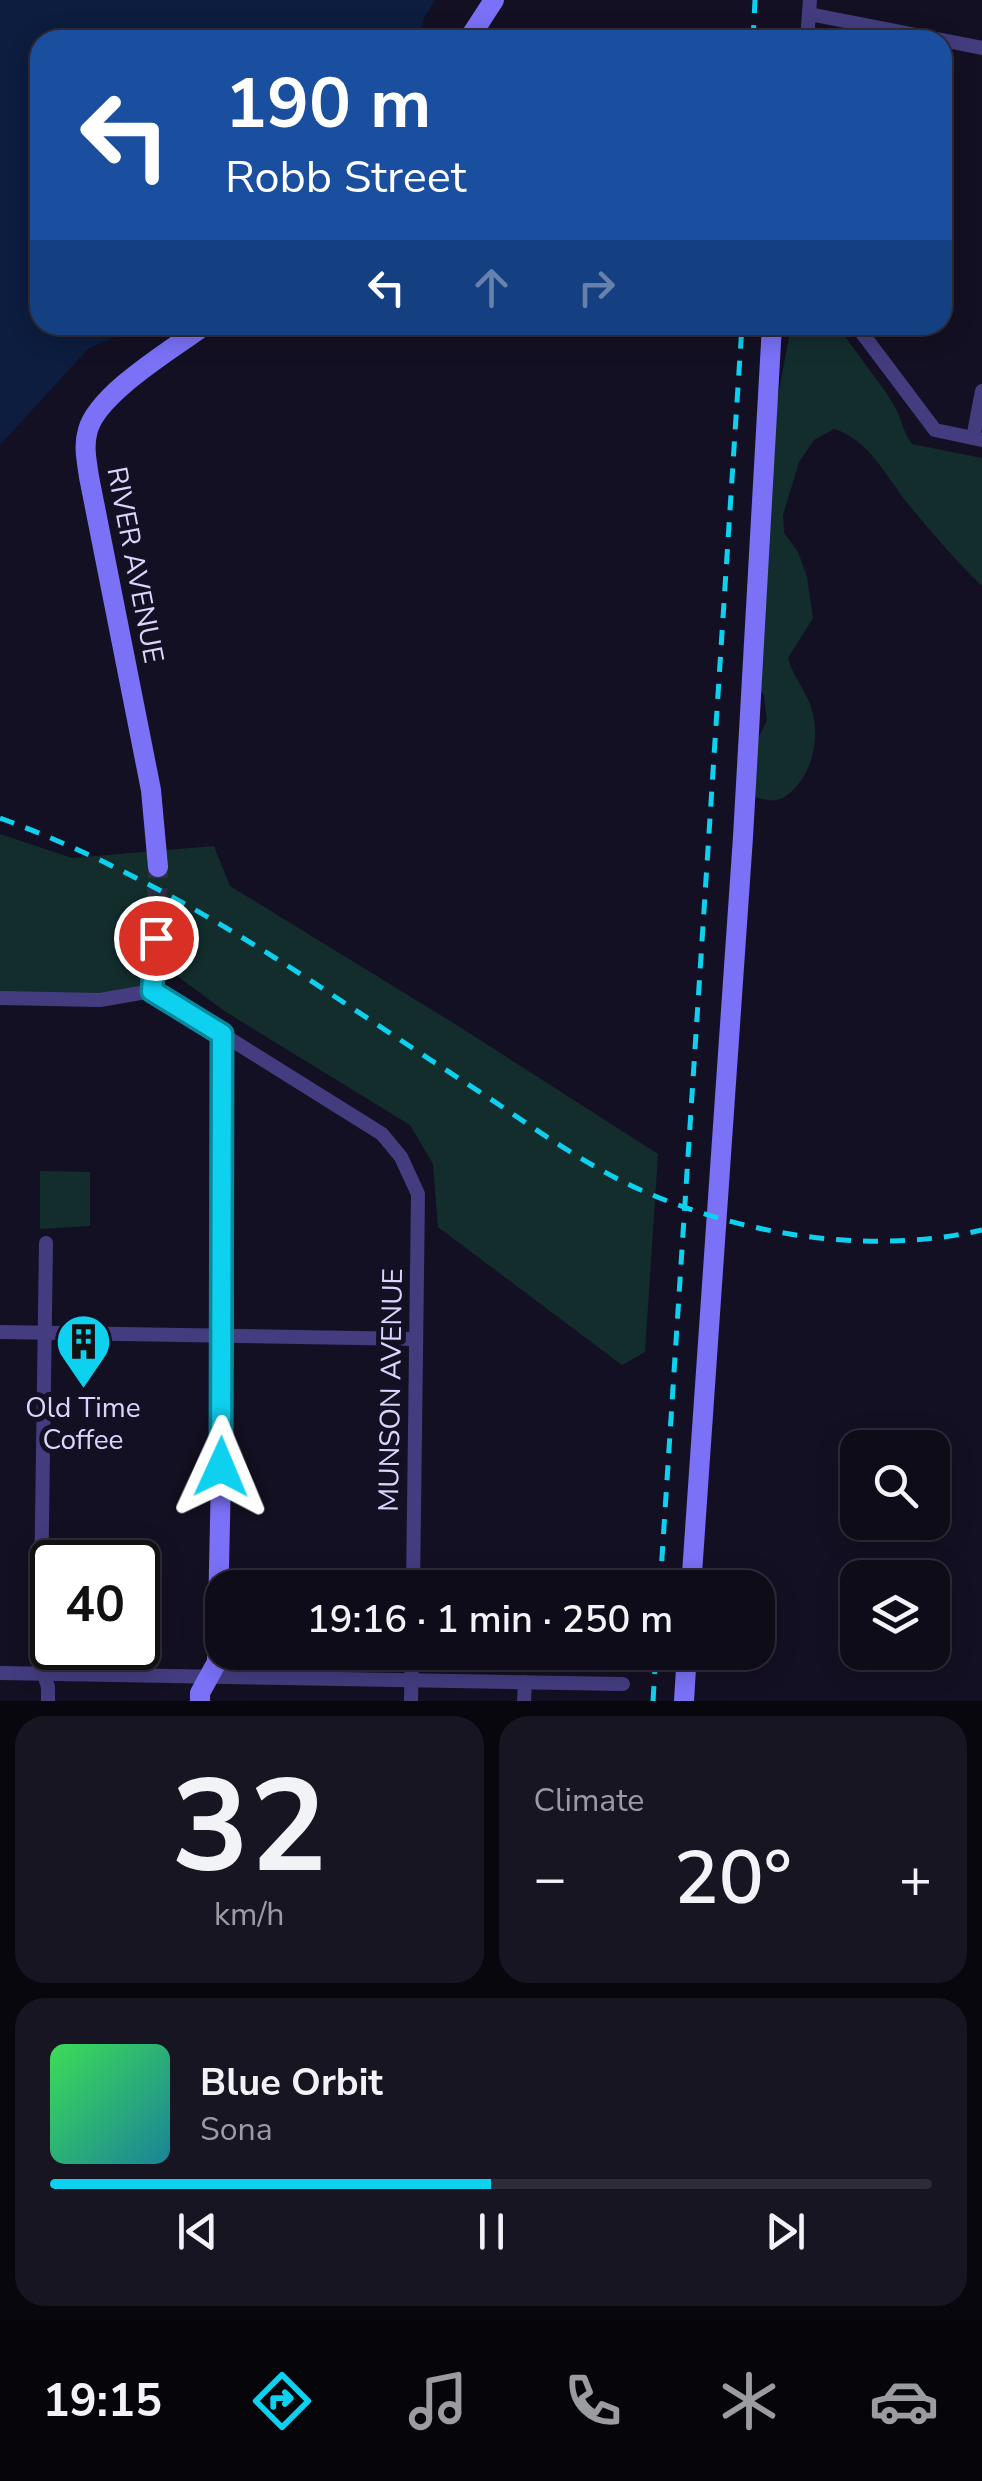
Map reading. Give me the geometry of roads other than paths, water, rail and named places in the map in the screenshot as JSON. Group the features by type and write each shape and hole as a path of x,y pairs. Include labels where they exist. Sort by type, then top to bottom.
{"street":[{"path":"474,30 494,0"},
{"path":"810,7 902,30"},
{"path":"952,42 982,48"},
{"name":"RIVER AVENUE","path":"158,867 151,790 89,477 86,443 88,428 102,405 191,335"},
{"path":"692,1570 771,335"},
{"path":"864,335 935,430 978,439 982,391"},
{"path":"152,991 156,938"},
{"path":"0,998 100,1000 152,991 222,1034 224,1334 217,1662 200,1693 200,1701"},
{"name":"MUNSON AVENUE","path":"222,1034 382,1134 402,1157 418,1194 414,1570"},
{"path":"46,1243 40,1660 48,1701"},
{"path":"0,1332 416,1340"},
{"path":"411,1670 411,1701"},
{"path":"684,1701 686,1670"},
{"path":"0,1673 623,1684"},
{"path":"524,1682 524,1701"}],"water":[{"path":"0,0 435,0 421,30 30,30 30,335 118,335 88,349 0,445"}],"tunnel":[{"path":"156,938 158,867"}],"railway":[{"path":"754,30 755,0"},
{"path":"661,1570 741,335"},
{"path":"0,818 117,868 229,930 558,1144 634,1187 717,1218 805,1236 894,1241 982,1230"},
{"path":"653,1701 655,1670"}],"place":[{"name":"Old Time Coffee","path":"83,1391"}]}
